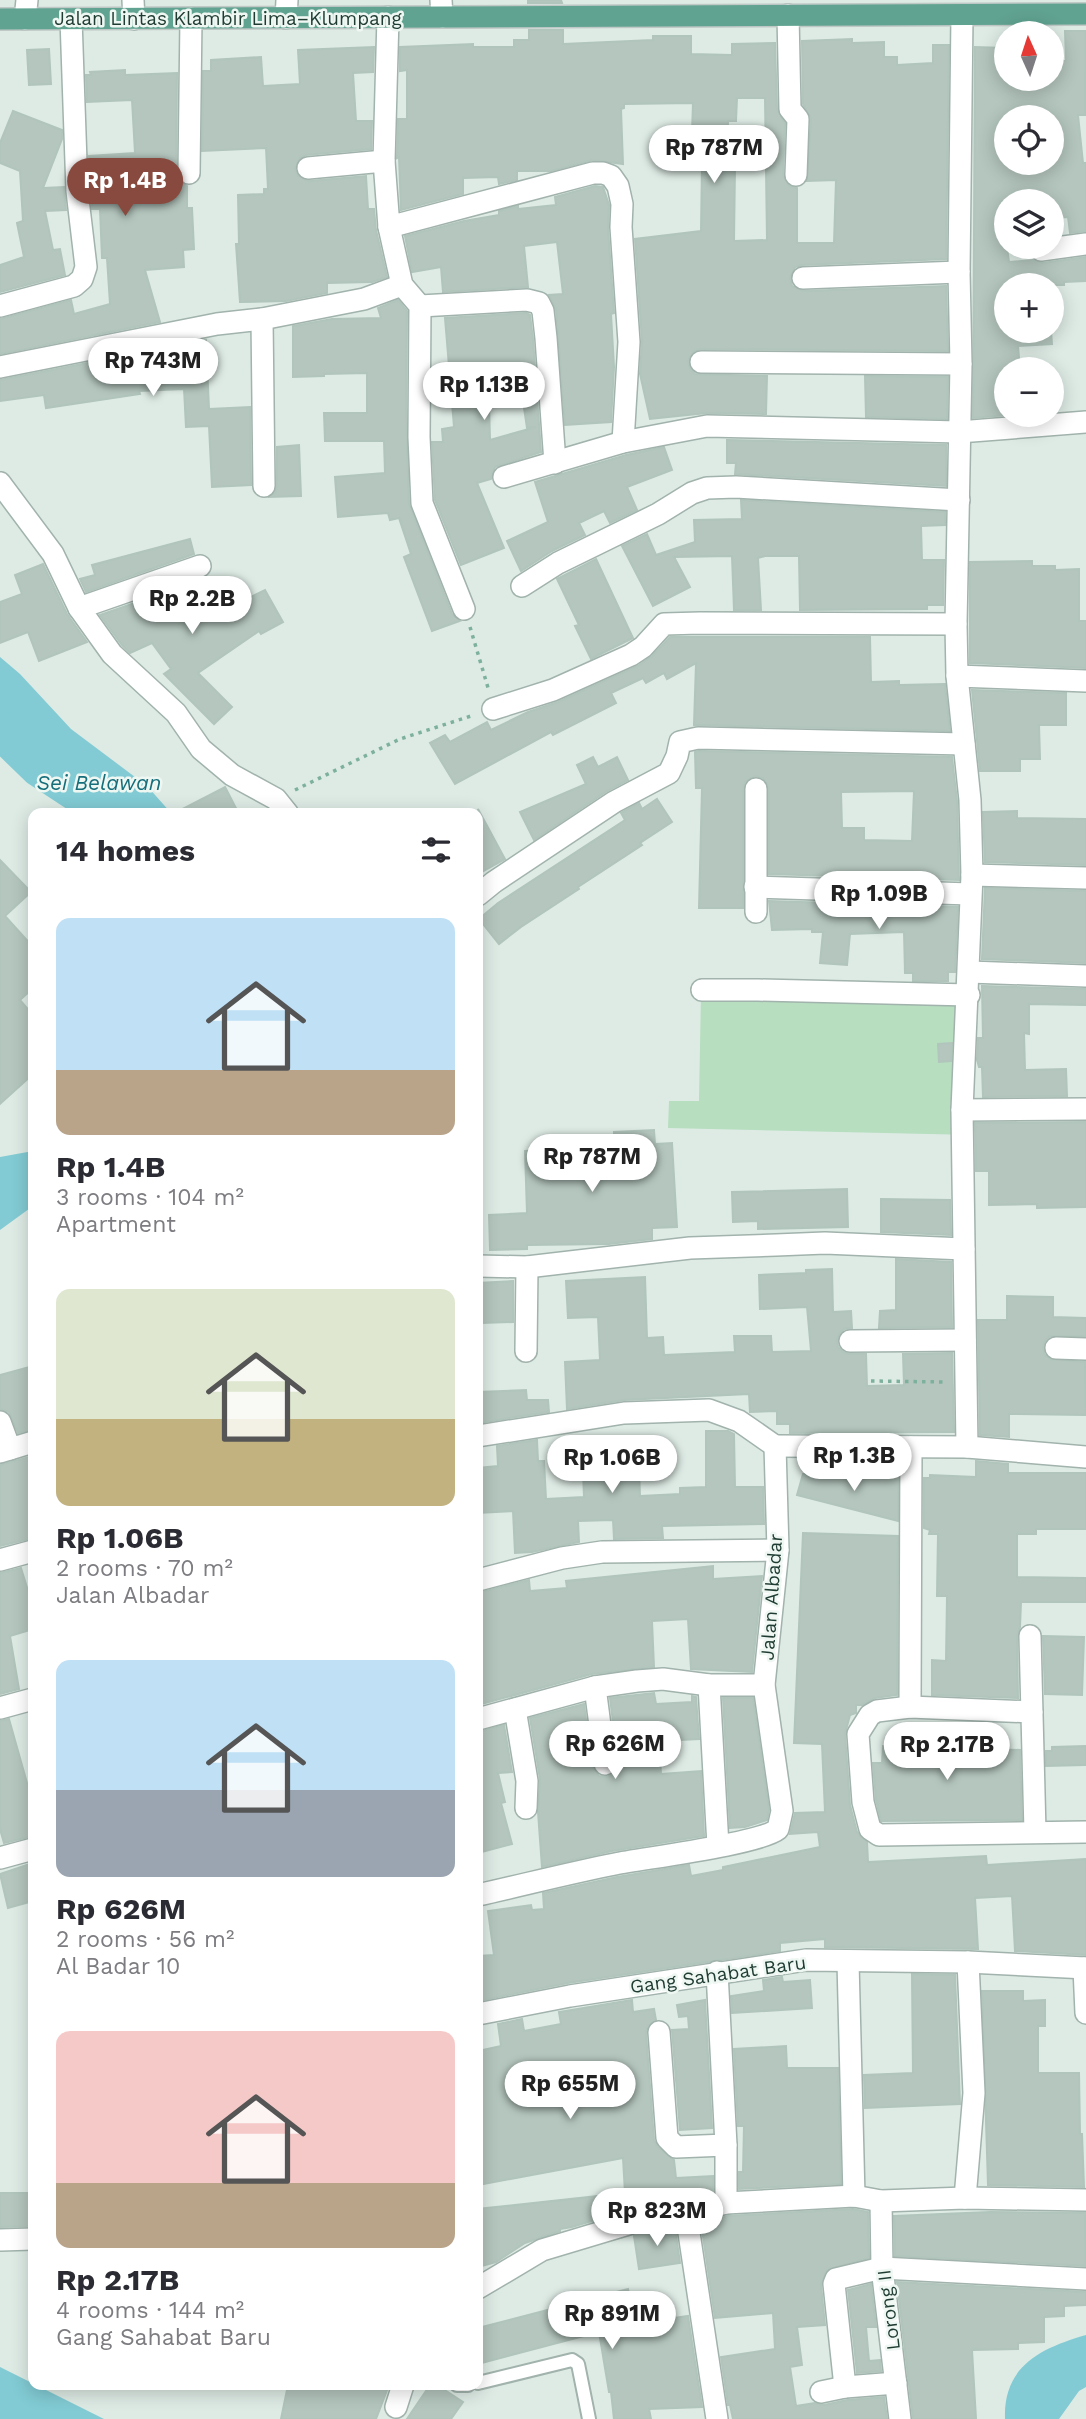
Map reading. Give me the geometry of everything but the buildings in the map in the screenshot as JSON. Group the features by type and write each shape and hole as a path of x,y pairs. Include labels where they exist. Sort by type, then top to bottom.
{"main road":[{"name":"Jalan Lintas Klambir Lima–Klumpang","path":"0,19 26,9 71,19 133,9 191,18 286,9 388,17 441,8 711,8 788,15 852,7 962,15 1086,14"}],"street":[{"path":"788,15 790,109 798,120 796,175"},
{"path":"962,15 959,272 961,364 956,624 957,677 970,800 970,972 962,1110 967,1447"},
{"path":"388,17 384,161 389,227 402,285 420,306 419,437 422,503 464,609"},
{"path":"189,173 191,18"},
{"path":"0,306 74,286 82,279 86,267 74,141 71,19"},
{"path":"308,168 384,161"},
{"path":"389,227 577,176 604,173 611,176 618,186 622,204 629,342 623,442"},
{"path":"1064,247 1086,244"},
{"path":"803,278 959,272"},
{"path":"0,368 217,324 262,320 364,299 402,285"},
{"path":"420,306 527,300 539,303 543,311 546,338 555,463"},
{"path":"262,320 264,486"},
{"path":"701,362 961,364"},
{"path":"504,477 623,442 707,426 959,432 1086,422"},
{"path":"0,483 53,554 79,608 112,654 176,713 201,749 232,775 282,807"},
{"path":"522,586 558,563 658,514 692,493 707,488 736,487 959,500"},
{"path":"79,608 200,566"},
{"path":"494,709 553,690 631,655 643,647 664,625 956,624"},
{"path":"957,677 1086,681"},
{"path":"483,884 614,802 669,773 680,742 684,740 712,738 964,744"},
{"path":"756,789 756,912"},
{"path":"755,887 971,884 1086,878"},
{"path":"970,972 1086,976"},
{"path":"702,990 968,995"},
{"path":"962,1110 1086,1109"},
{"path":"483,1266 527,1267 690,1248 825,1243 964,1248"},
{"path":"526,1351 527,1267"},
{"path":"850,1341 965,1340"},
{"path":"1056,1348 1086,1349"},
{"path":"483,1435 624,1413 709,1410 739,1420 775,1446 967,1447 1086,1457"},
{"path":"0,1422 5,1451 28,1444"},
{"name":"Jalan Albadar","path":"483,1718 595,1687 663,1679 709,1685 764,1685 778,1550 775,1446"},
{"path":"910,1707 911,1447"},
{"path":"483,1579 562,1558 602,1552 778,1550"},
{"path":"0,1560 28,1552"},
{"path":"1030,1636 1035,1832"},
{"path":"709,1685 718,1846"},
{"path":"483,1894 614,1864 718,1846 773,1833 780,1825 782,1811 764,1685"},
{"path":"595,1687 605,1764"},
{"path":"0,1708 28,1700"},
{"path":"1032,1712 910,1707 877,1711 870,1715 858,1734 863,1802 870,1829 879,1835 1086,1832"},
{"path":"515,1709 527,1782 526,1808"},
{"path":"0,1858 28,1850"},
{"name":"Gang Sahabat Baru","path":"483,2013 717,1972 806,1960 968,1962 1085,1968"},
{"path":"848,1962 854,2196"},
{"path":"965,2198 974,2093 968,1962"},
{"path":"1085,1968 1086,2013"},
{"path":"717,1972 726,2145 726,2203"},
{"path":"659,2032 667,2138 676,2147 726,2145"},
{"path":"483,2285 542,2250 652,2217 686,2213 726,2203 854,2196 881,2201 965,2198 1086,2200"},
{"name":"Lorong II","path":"881,2201 882,2268 900,2419"},
{"path":"686,2213 717,2419"},
{"path":"0,2240 28,2239"},
{"path":"845,2387 834,2284 841,2277 882,2268 1086,2278"},
{"path":"821,2392 845,2387 896,2383"},
{"path":"396,2407 401,2390"}],"lane":[{"path":"483,2382 572,2360 578,2364 589,2419"}],"path":[{"path":"282,807 400,739 494,709 464,609"},
{"path":"870,1381 967,1382"}],"green space":[{"path":"701,994 976,999 973,1135 668,1128 669,1101 699,1101"}],"water":[{"name":"Sei Belawan","path":"0,657 20,674 71,729 147,786 167,808 85,808 0,732"},
{"path":"28,1152 28,1210 0,1230 0,1157"},
{"path":"1086,2335 1086,2387 1079,2391 1059,2419 1005,2419 1010,2385 1028,2362 1054,2346"},
{"path":"0,2367 28,2381 28,2390 46,2390 104,2419 0,2419"}],"waterway":[{"name":"Sei Belawan","path":"0,730 39,768 80,795 94,808"}]}
